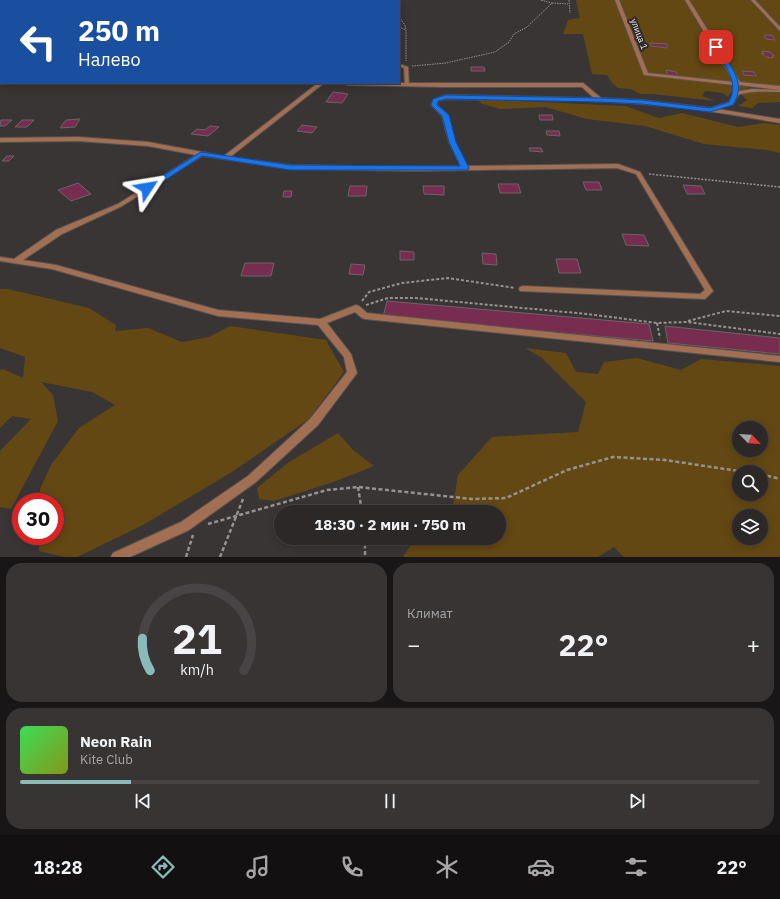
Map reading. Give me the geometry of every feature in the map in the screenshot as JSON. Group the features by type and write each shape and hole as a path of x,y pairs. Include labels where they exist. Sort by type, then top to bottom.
{"street":[{"name":"улица 1","path":"618,0 646,74 737,83"},
{"path":"687,0 737,83 736,94 731,103 710,110"},
{"path":"753,0 780,30"},
{"path":"737,83 780,88"},
{"path":"224,158 320,84"},
{"path":"377,84 583,84 600,100"},
{"path":"465,168 452,142 445,115 434,105 436,100 446,97 642,102 710,110 780,121"},
{"path":"0,140 78,139 148,144 224,158 290,167 465,168 618,166 638,173 709,291 702,297 524,289"},
{"path":"16,261 59,232 120,205 201,154"},
{"path":"0,259 53,267 218,313 321,322 356,308 365,316 780,359"},
{"path":"117,557 185,526 252,479 314,422 352,373 348,356 321,322"}],"lane":[{"path":"400,65 406,67 407,85"},
{"path":"736,94 754,89 780,91"}],"path":[{"path":"540,0 552,3 568,4"},
{"path":"569,0 568,4 570,13"},
{"path":"400,17 405,24 406,30 406,67 446,63 495,52 509,42 514,34 527,27 552,3"},
{"path":"400,27 406,30"},
{"path":"638,173 780,187"},
{"path":"356,308 369,292 402,283 448,278 524,289"},
{"path":"356,308 388,298 416,298 587,314 657,323 686,322 780,334"},
{"path":"686,322 726,311 780,316"},
{"path":"657,323 661,347"},
{"path":"202,526 327,490 358,487 472,499 506,498 567,470 613,457 665,460 732,470"},
{"path":"768,476 780,479"},
{"path":"220,557 252,479"},
{"path":"358,487 361,505"},
{"path":"365,545 365,557"}],"shaded area":[{"path":"576,0 780,0 780,89 748,87 749,88 731,93 728,97 723,93 705,91 702,96 715,101 653,94 640,94 631,89 618,88 612,83 607,75 592,74 583,34 563,34 568,20 580,18"},
{"path":"755,90 780,92 780,102 758,103 752,108 738,106 747,100 741,94 747,91"},
{"path":"477,99 625,106 659,118 682,113 738,127 765,123 780,125 780,153 767,150 704,144 645,126 587,119 545,107 500,109 482,104"},
{"path":"0,289 8,289 89,308 116,325 115,331 148,328 182,342 209,337 230,326 326,340 344,372 309,419 232,472 143,525 77,557 65,557 39,551 39,545 64,545 64,493 40,493 40,489 51,465 79,428 115,405 92,392 41,382 53,395 58,421 20,493 12,493 11,509 0,507 0,451 31,419 12,416 0,428 0,370 3,369 23,378 25,357 0,348"},
{"path":"525,348 566,353 576,372 598,374 604,362 637,358 681,370 701,359 780,366 780,557 624,557 614,547 598,557 403,557 411,545 506,545 506,505 453,505 458,475 492,437 578,432 586,402 542,358"},
{"path":"338,433 353,450 374,466 336,481 274,501 259,499 257,488 289,462"}],"building":[{"path":"764,35 772,35 775,40 766,39"},
{"path":"650,43 667,44 667,48 651,46"},
{"path":"762,51 770,52 774,56 772,56 773,58 766,57 761,53 764,54"},
{"path":"471,67 484,67 485,71 471,71"},
{"path":"666,70 676,72 678,76 668,75"},
{"path":"742,71 754,72 756,76 744,75"},
{"path":"333,92 348,94 342,103 326,102"},
{"path":"539,115 552,115 553,120 540,120"},
{"path":"80,119 75,127 60,128 66,120"},
{"path":"1,120 12,120 5,126 0,126"},
{"path":"22,120 34,120 27,127 15,127"},
{"path":"302,125 317,127 312,133 297,131"},
{"path":"210,126 219,127 208,136 191,134 197,129 205,130"},
{"path":"546,131 559,131 560,136 547,135"},
{"path":"529,148 541,148 543,152 530,151"},
{"path":"7,156 14,156 9,161 2,161"},
{"path":"583,182 599,182 602,190 586,190"},
{"path":"78,183 91,194 71,201 58,190"},
{"path":"498,184 518,184 521,193 500,193"},
{"path":"683,185 701,186 705,194 687,194"},
{"path":"350,186 367,186 366,196 348,196"},
{"path":"423,186 444,186 444,195 424,194"},
{"path":"284,191 292,191 291,197 283,197"},
{"path":"622,234 644,235 649,246 626,245"},
{"path":"400,251 414,252 414,260 400,260"},
{"path":"482,253 496,254 497,265 483,264"},
{"path":"556,259 577,259 581,273 559,273"},
{"path":"245,263 274,263 271,276 241,276"},
{"path":"351,264 365,265 363,275 349,274"},
{"path":"387,301 649,324 653,341 383,317"},
{"path":"665,326 780,338 780,354 668,343"}],"route":[{"path":"147,188 201,154 290,167 416,169 465,168 452,142 445,115 434,105 436,100 446,97 642,102 710,110 731,103 736,94 737,82 716,47"}]}
